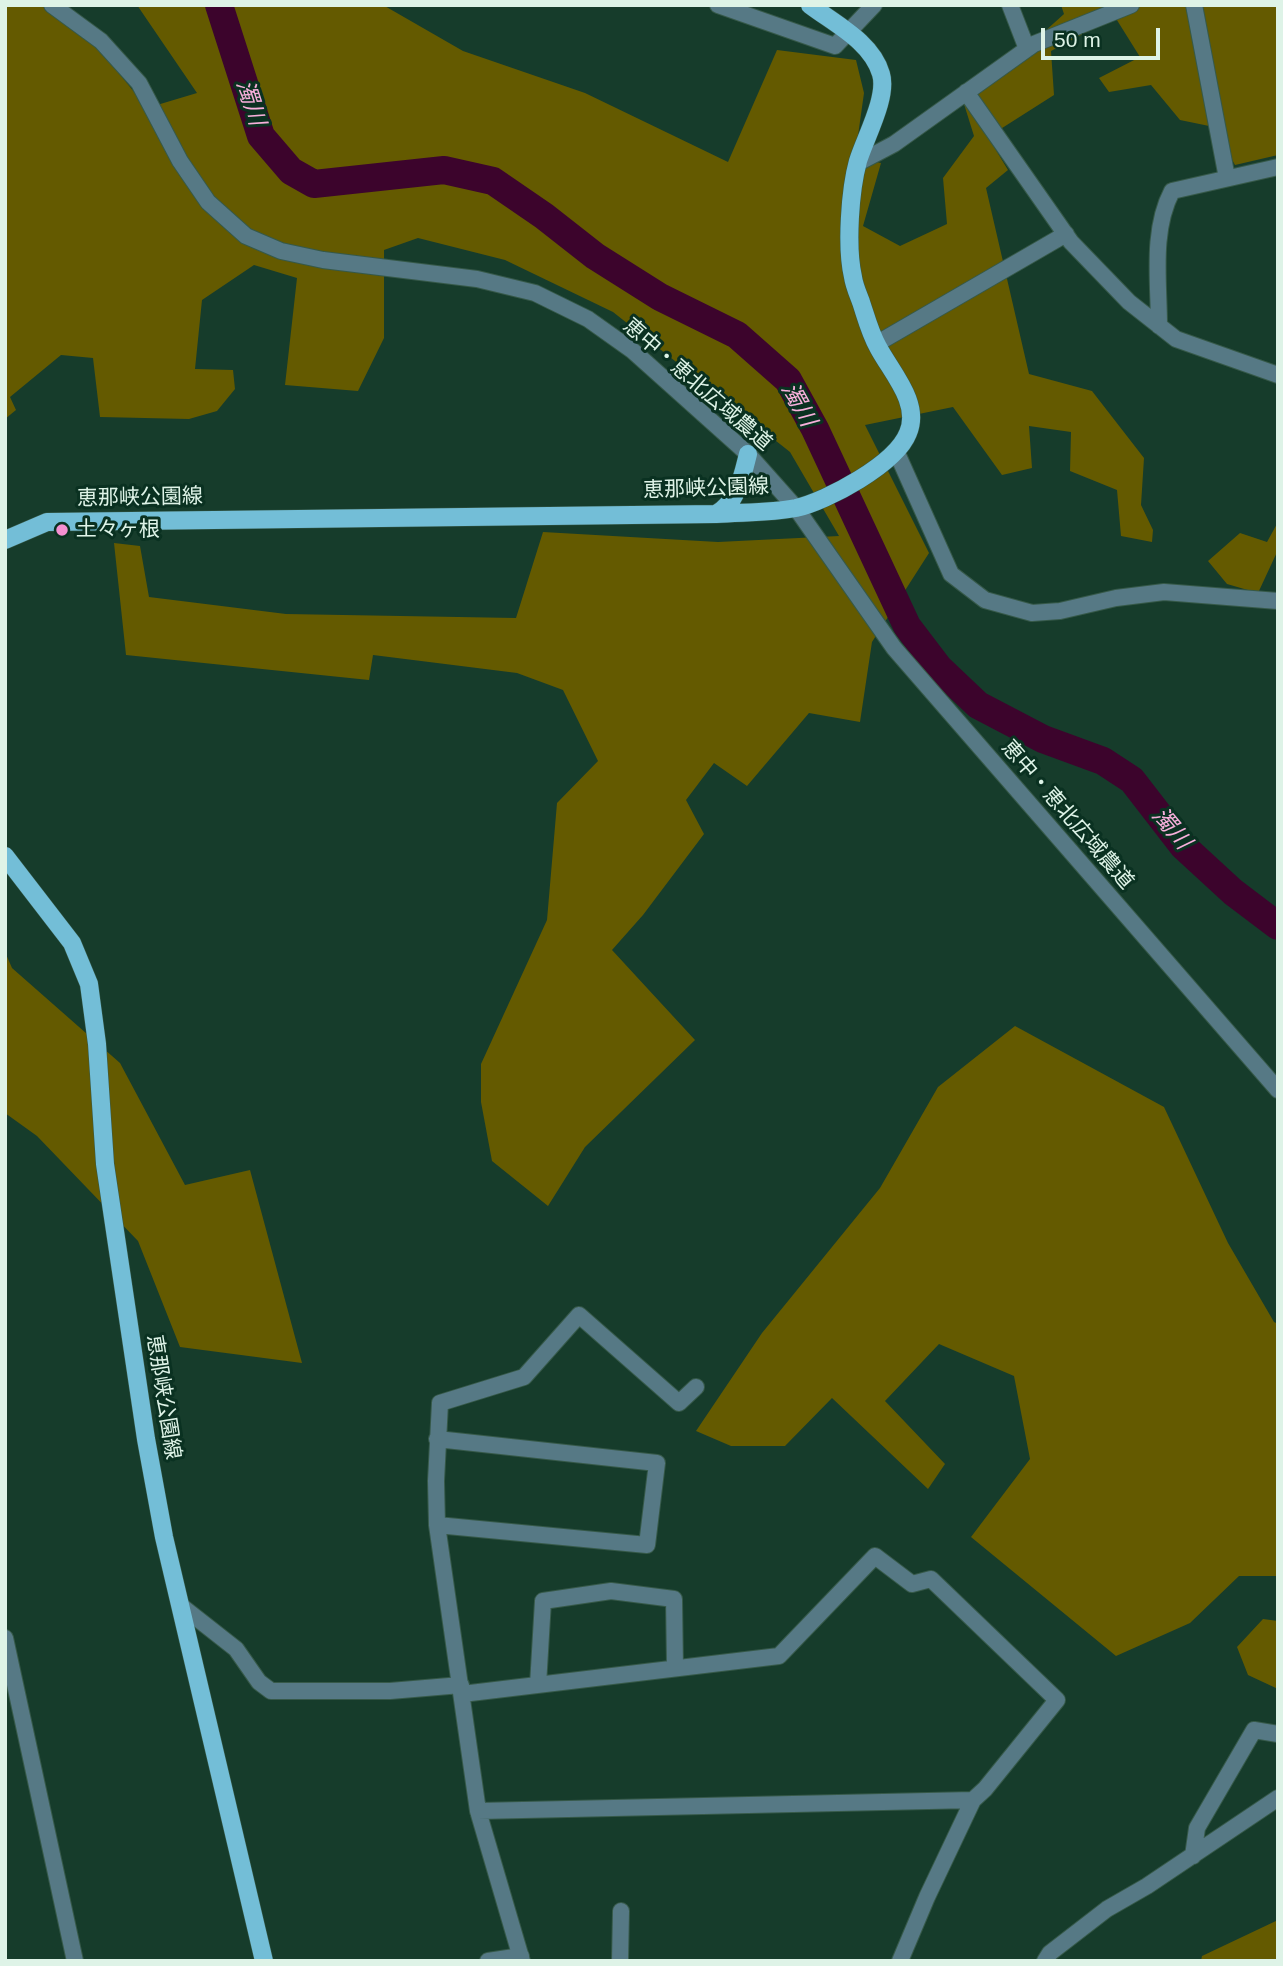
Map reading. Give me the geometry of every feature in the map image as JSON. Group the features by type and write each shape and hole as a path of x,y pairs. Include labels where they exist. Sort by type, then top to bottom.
{"main road":[{"name":"恵那峡公園線","path":"6,539 47,522 716,514 796,508 829,496 876,467 896,451 907,436 912,412 876,344 852,276 850,227 858,163 882,91 881,75 869,52 849,33 810,5"},
{"path":"716,514 727,508 738,491 748,454"},
{"name":"恵那峡公園線","path":"5,856 72,943 89,984 97,1044 106,1164 146,1439 164,1537 264,1961"}],"street":[{"name":"恵中・恵北広域農道","path":"52,5 101,41 139,83 180,161 208,202 246,236 281,251 323,260 477,279 535,293 589,319 633,351 748,454 796,508 894,648 1278,1090"},
{"path":"718,5 835,46 874,5"},
{"path":"1010,5 1027,49"},
{"path":"858,163 894,144 1027,49 1131,5"},
{"path":"1194,5 1227,178"},
{"path":"967,92 1066,234 1129,302 1176,339 1278,375"},
{"path":"1159,326 1159,234 1165,205 1172,191 1278,167"},
{"path":"876,344 1066,234"},
{"path":"896,451 951,573 985,600 1032,612 1060,611 1116,598 1164,592 1278,601"},
{"path":"488,1961 522,1958 478,1811 437,1525 437,1439 440,1403 524,1377 579,1315 679,1402 696,1387"},
{"path":"437,1439 657,1463 647,1545 437,1525"},
{"path":"180,1605 236,1649 260,1682 271,1691 462,1690 538,1685 779,1656 875,1556 912,1584 931,1579 1057,1700 985,1789 973,1800 926,1897 900,1961"},
{"path":"538,1685 543,1601 611,1591 674,1599 676,1668"},
{"path":"5,1638 75,1961"},
{"path":"1193,1856 1197,1828 1254,1730 1278,1734"},
{"path":"1045,1961 1050,1953 1107,1909 1193,1856 1278,1798"},
{"path":"478,1811 973,1800"},
{"path":"620,1961 621,1911"}],"shaded area":[{"path":"5,5 40,5 56,14 97,46 147,108 197,93 137,5 383,5 463,51 585,93 728,162 777,50 856,60 864,93 855,157 881,163 863,226 900,246 947,224 943,178 974,136 964,104 1064,14 1061,5 1278,5 1278,155 1235,165 1214,127 1180,120 1151,85 1109,92 1099,78 1140,57 1115,17 1051,51 1054,95 988,137 1008,170 986,188 1029,374 1092,391 1144,458 1141,505 1153,530 1152,542 1121,536 1117,490 1070,471 1071,432 1029,426 1032,468 1002,475 953,407 865,425 929,553 872,642 860,722 809,713 747,786 714,763 686,800 704,834 643,915 612,950 695,1040 585,1147 548,1206 492,1161 481,1102 481,1064 547,920 557,803 598,761 563,690 517,673 373,655 369,680 126,655 114,543 140,546 149,597 286,614 516,618 543,532 718,542 839,536 790,452 613,312 505,260 418,238 384,250 384,338 358,391 285,385 297,278 254,265 202,300 195,369 233,370 235,389 217,411 189,419 100,417 93,358 61,355 10,397 16,410 5,419"},
{"path":"1278,522 1278,550 1258,593 1227,584 1208,561 1240,533 1267,542"},
{"path":"5,952 12,968 120,1063 185,1185 250,1170 302,1363 180,1347 138,1241 37,1136 5,1113"},
{"path":"1015,1026 1164,1107 1228,1243 1274,1322 1278,1324 1278,1576 1239,1576 1190,1623 1116,1656 971,1537 1030,1459 1014,1376 939,1344 885,1401 945,1464 928,1489 832,1398 785,1446 731,1446 696,1431 762,1333 880,1188 938,1087"},
{"path":"1263,1619 1278,1621 1278,1689 1248,1675 1237,1647"},
{"path":"1278,1920 1278,1961 1201,1961 1202,1956"}],"waterway":[{"name":"濁川","path":"219,5 261,136 291,171 314,184 444,170 493,181 595,256 660,297 737,335 788,380 815,429 907,626 939,668 978,705 1043,739 1103,761 1132,780 1183,846 1233,892 1278,926"}],"place":[{"name":"土々ヶ根","path":"62,530"}]}
